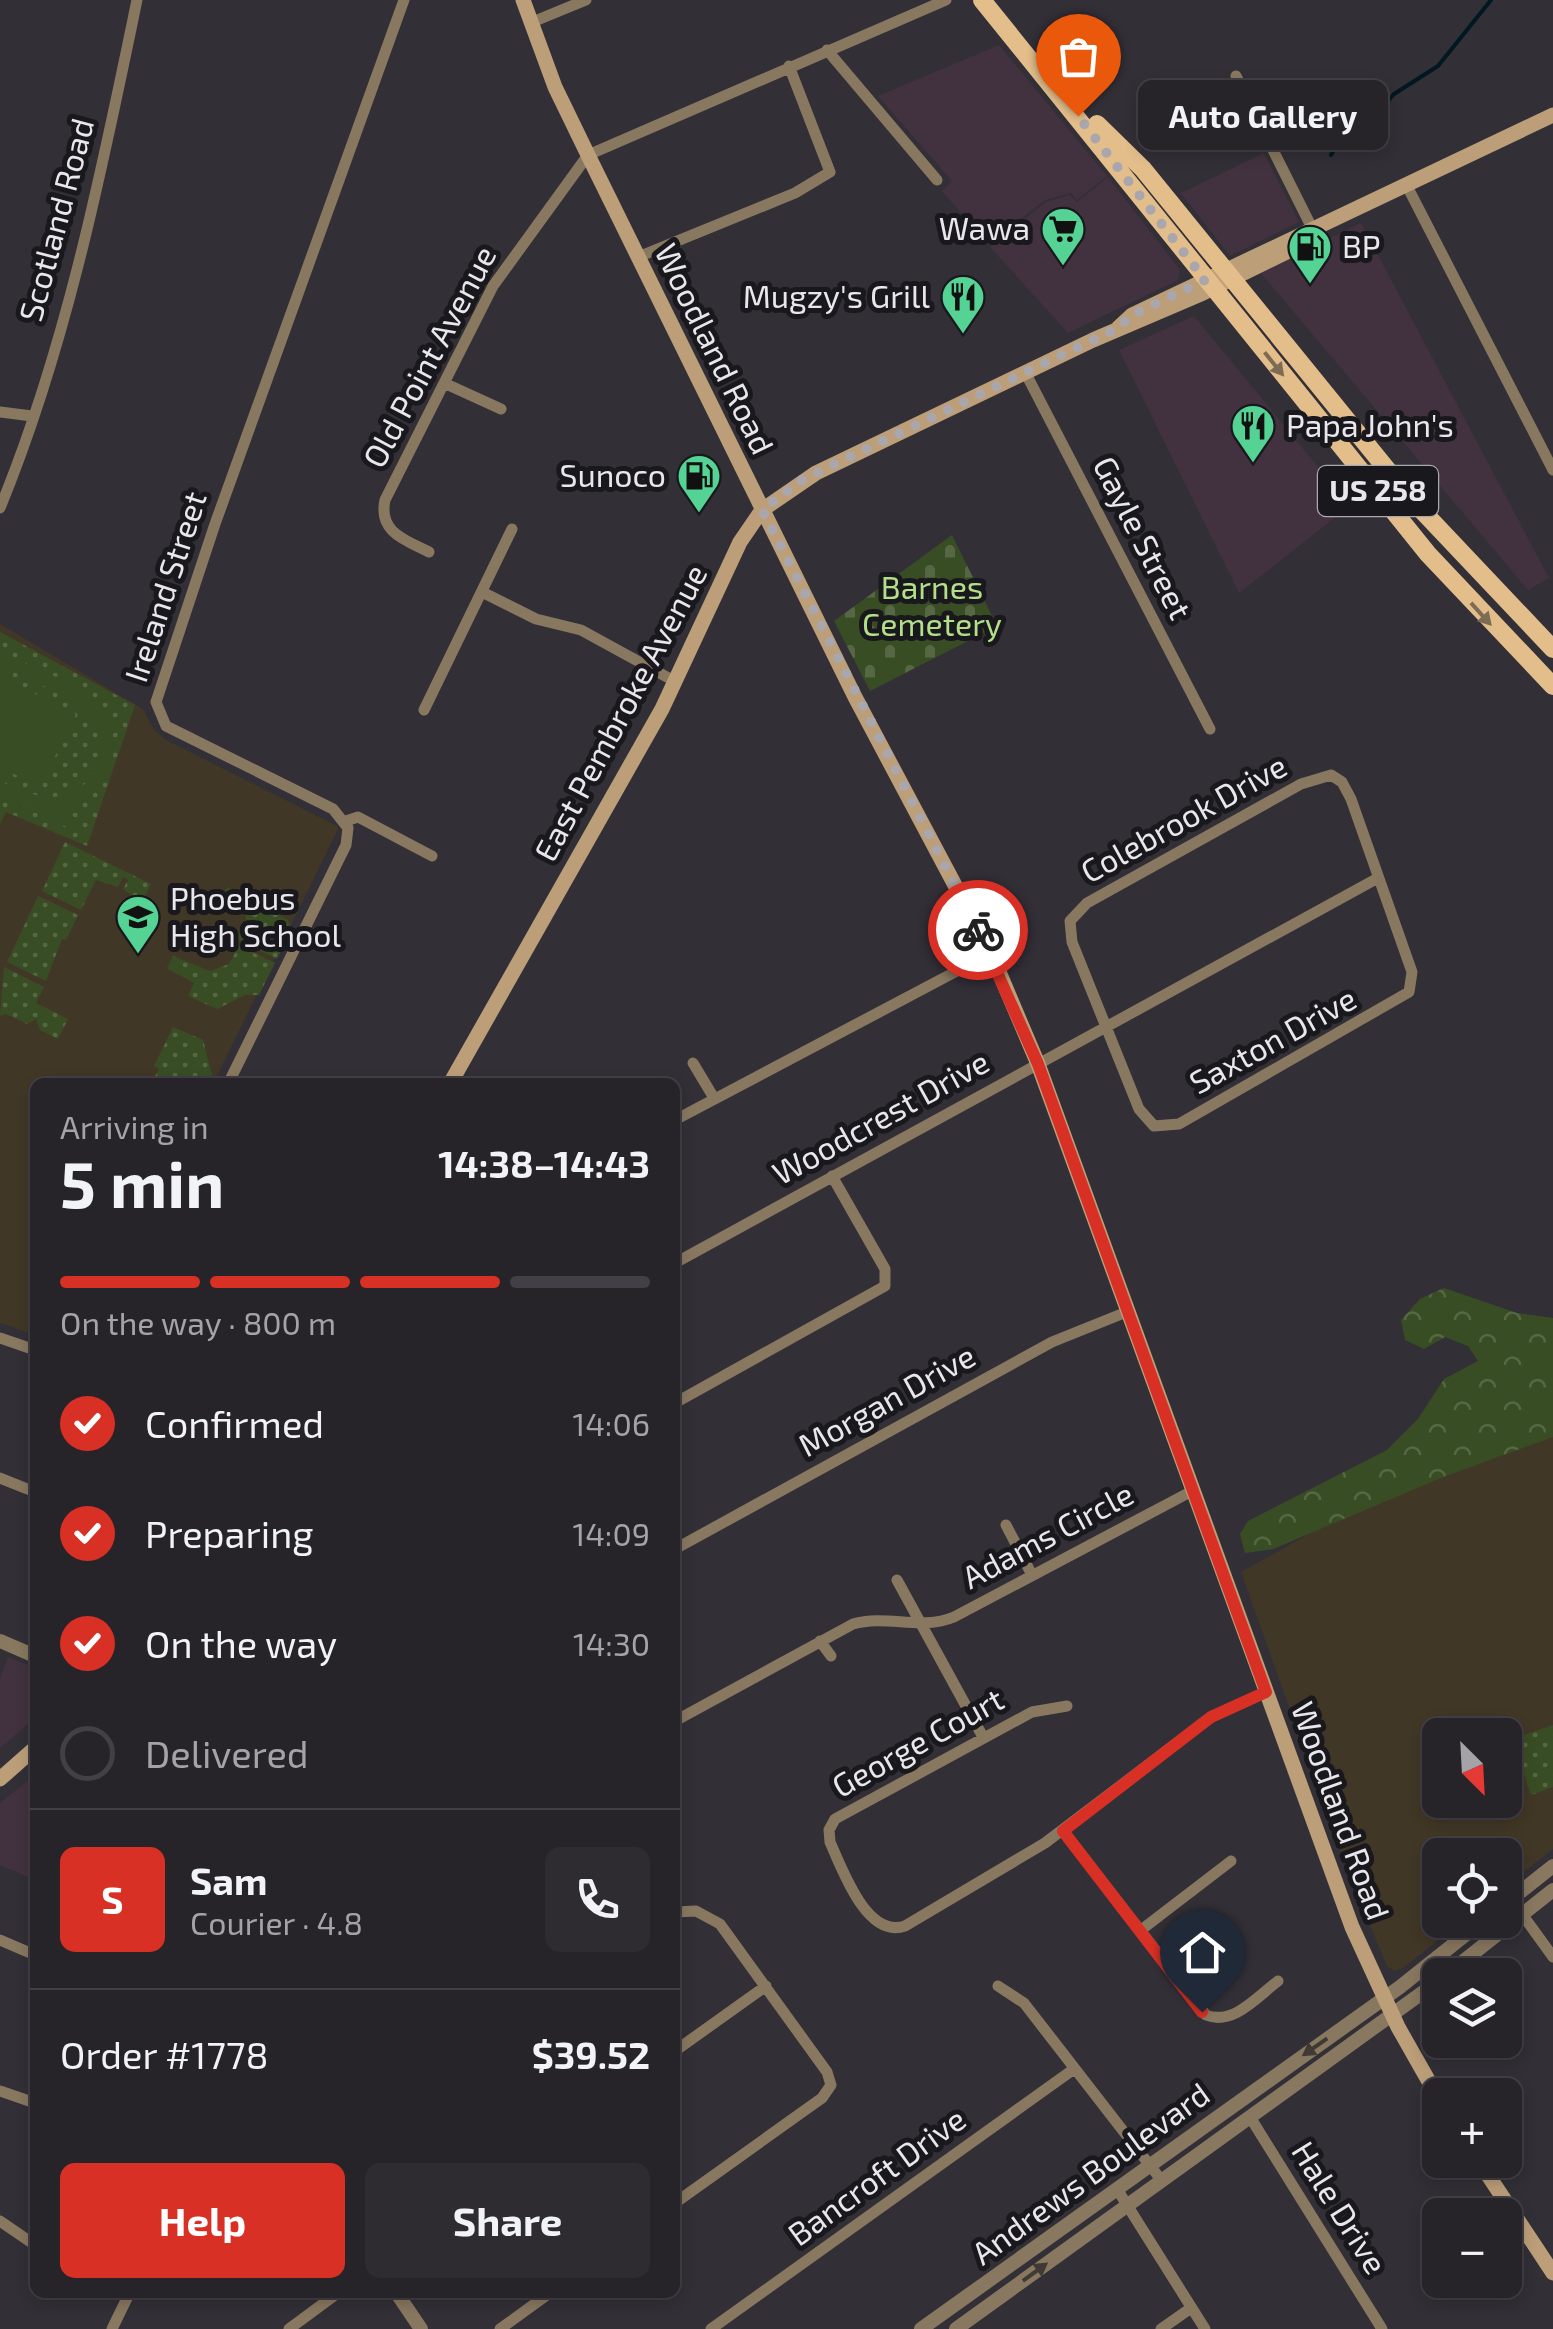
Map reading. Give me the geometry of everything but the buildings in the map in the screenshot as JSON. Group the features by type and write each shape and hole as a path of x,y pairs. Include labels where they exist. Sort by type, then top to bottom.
{"main road":[{"name":"Woodland Road","path":"524,0 530,23 588,155 762,510 990,953 1038,1064 1333,1878 1392,2015 1427,2078"},
{"name":"US 258","path":"982,0 1453,583 1553,686"},
{"name":"US 258","path":"995,0 1411,498 1553,649"},
{"name":"East Pembroke Avenue","path":"452,1078 676,682 736,550 762,510 802,480 1118,328 1137,325 1294,236 1314,232 1553,115"},
{"path":"0,1779 30,1752"},
{"path":"1490,2178 1553,2274"}],"street":[{"name":"Scotland Road","path":"0,508 32,416 102,172 137,0"},
{"name":"Ireland Street","path":"404,0 214,524 156,702 166,726 333,809 346,821 358,818 432,856"},
{"path":"530,23 586,0"},
{"name":"Old Point Avenue","path":"429,552 389,529 383,510 492,286 588,155 946,0"},
{"path":"827,50 937,180"},
{"path":"638,257 795,193 830,172 789,66"},
{"path":"1236,76 1314,232"},
{"path":"1407,186 1553,470"},
{"name":"Gayle Street","path":"1025,372 1210,730"},
{"path":"444,382 501,409"},
{"path":"0,412 32,416"},
{"path":"424,710 512,529"},
{"path":"482,592 542,621 581,630 676,682"},
{"name":"Colebrook Drive","path":"1107,1028 1072,942 1070,921 1087,904 1301,784 1331,775 1347,790 1378,878"},
{"path":"231,1078 346,846 346,821"},
{"name":"Saxton Drive","path":"1107,1028 1140,1109 1154,1126 1179,1124 1399,1002 1412,988 1412,972 1378,878"},
{"name":"Woodcrest Drive","path":"680,1260 1378,878"},
{"path":"680,1117 990,953"},
{"path":"694,1063 714,1098"},
{"path":"680,1401 885,1286 885,1269 832,1176"},
{"name":"Morgan Drive","path":"680,1546 1052,1342 1129,1311"},
{"path":"0,1338 30,1348"},
{"path":"0,1478 30,1490"},
{"name":"Adams Circle","path":"680,1718 820,1641 867,1620 925,1625 954,1617 1194,1490"},
{"path":"1006,1525 1032,1575"},
{"path":"897,1580 983,1737"},
{"path":"0,1641 30,1654"},
{"path":"820,1641 832,1656"},
{"name":"George Court","path":"1067,1706 1032,1712 831,1823 833,1848 874,1922 885,1929 905,1926 1063,1831 1211,1717 1266,1692"},
{"path":"1063,1831 1210,2018 1233,2016 1278,1981"},
{"path":"1140,1930 1231,1861"},
{"path":"1522,1890 1553,1866"},
{"path":"1553,1890 1522,1914 1553,1957"},
{"path":"680,1912 696,1911 726,1930 827,2072 831,2085 822,2098 680,2199"},
{"name":"Andrews Boulevard","path":"921,2329 1384,1998 1461,1938"},
{"path":"1467,1958 1492,1938"},
{"path":"0,1940 30,1953"},
{"path":"680,2047 766,1986"},
{"path":"998,1986 1024,2003 1162,2181"},
{"name":"Andrews Boulevard","path":"956,2329 1422,1993"},
{"name":"Bancroft Drive","path":"712,2329 1074,2069"},
{"path":"0,2091 30,2101"},
{"name":"Hale Drive","path":"1250,2117 1382,2329"},
{"path":"1117,2189 1205,2329"},
{"path":"0,2222 30,2242"},
{"path":"112,2329 127,2298"},
{"path":"290,2329 331,2298"},
{"path":"400,2298 421,2329"},
{"path":"500,2329 542,2298"},
{"path":"1161,2329 1191,2308"}],"shaded area":[{"path":"999,45 1107,176 1077,200 1071,193 1045,200 989,245 942,191 952,181 878,96"},
{"path":"1264,153 1299,222 1230,256 1181,193"},
{"path":"1108,177 1180,270 1178,280 1068,333 990,247 1046,202 1070,195 1077,202"},
{"path":"1361,223 1549,578 1528,590 1260,272"},
{"path":"1194,316 1350,506 1239,593 1119,350"},
{"name":"Phoebus High School","path":"0,624 143,709 154,730 166,740 339,827 216,1078 30,1078 30,1333 0,1323"},
{"path":"1553,1397 1553,1849 1522,1874 1522,1838 1422,1838 1422,1938 1441,1938 1394,1971 1387,1966 1349,1876 1241,1572"},
{"path":"8,1657 30,1666 30,1722 0,1748 0,1678"},
{"path":"30,1779 30,1878 0,1865 0,1803"}],"green space":[{"name":"Barnes Cemetery","path":"952,535 997,626 870,691 834,621"},
{"path":"0,632 135,705 87,846 6,812 0,824"},
{"path":"0,652 80,691 109,722 114,742 108,774 92,794 61,811 82,821 77,832 0,795 0,781 41,796 66,795 77,790 98,767 98,728 73,700 0,665"},
{"path":"0,676 76,714 40,787 0,767"},
{"path":"65,842 151,884 142,902 123,889 128,880 123,877 118,887 96,880 81,910 42,891"},
{"path":"227,887 288,920 291,930 277,959 237,939 246,919 241,903 223,895"},
{"path":"38,896 78,915 66,940 62,939 46,981 7,962"},
{"path":"239,946 275,963 259,995 245,995 217,1009 188,996 194,983 167,968 173,956 210,971 229,964"},
{"path":"4,967 44,987 36,1003 68,1019 58,1039 40,1030 36,1019 27,1024 6,1014 0,1016"},
{"path":"173,1027 203,1040 213,1078 154,1078 159,1069 154,1066"},
{"path":"1444,1288 1517,1313 1553,1318 1553,1437 1443,1477 1273,1549 1245,1553 1240,1534 1248,1521 1387,1450 1418,1419 1444,1379 1478,1361 1468,1346 1445,1337 1424,1349 1405,1340 1401,1320 1420,1299"},
{"path":"1553,1725 1553,1787 1531,1795 1522,1768 1522,1736"}],"waterway":[{"path":"1331,155 1345,129 1372,119 1394,94 1438,66 1491,0"}],"way so far":[{"path":"978,930 762,510 802,480 1118,328 1132,315 1205,280 1078,116"}],"place":[{"name":"Auto Gallery","path":"1078,116"},
{"name":"Wawa","path":"1063,267"},
{"name":"BP","path":"1310,285"},
{"name":"Mugzy's Grill","path":"963,335"},
{"name":"Papa John's","path":"1253,464"},
{"name":"Sunoco","path":"699,514"},
{"name":"Phoebus High School","path":"138,955"}],"route":[{"path":"978,930 1038,1064 1266,1692 1211,1717 1063,1831 1202,2012"}]}
